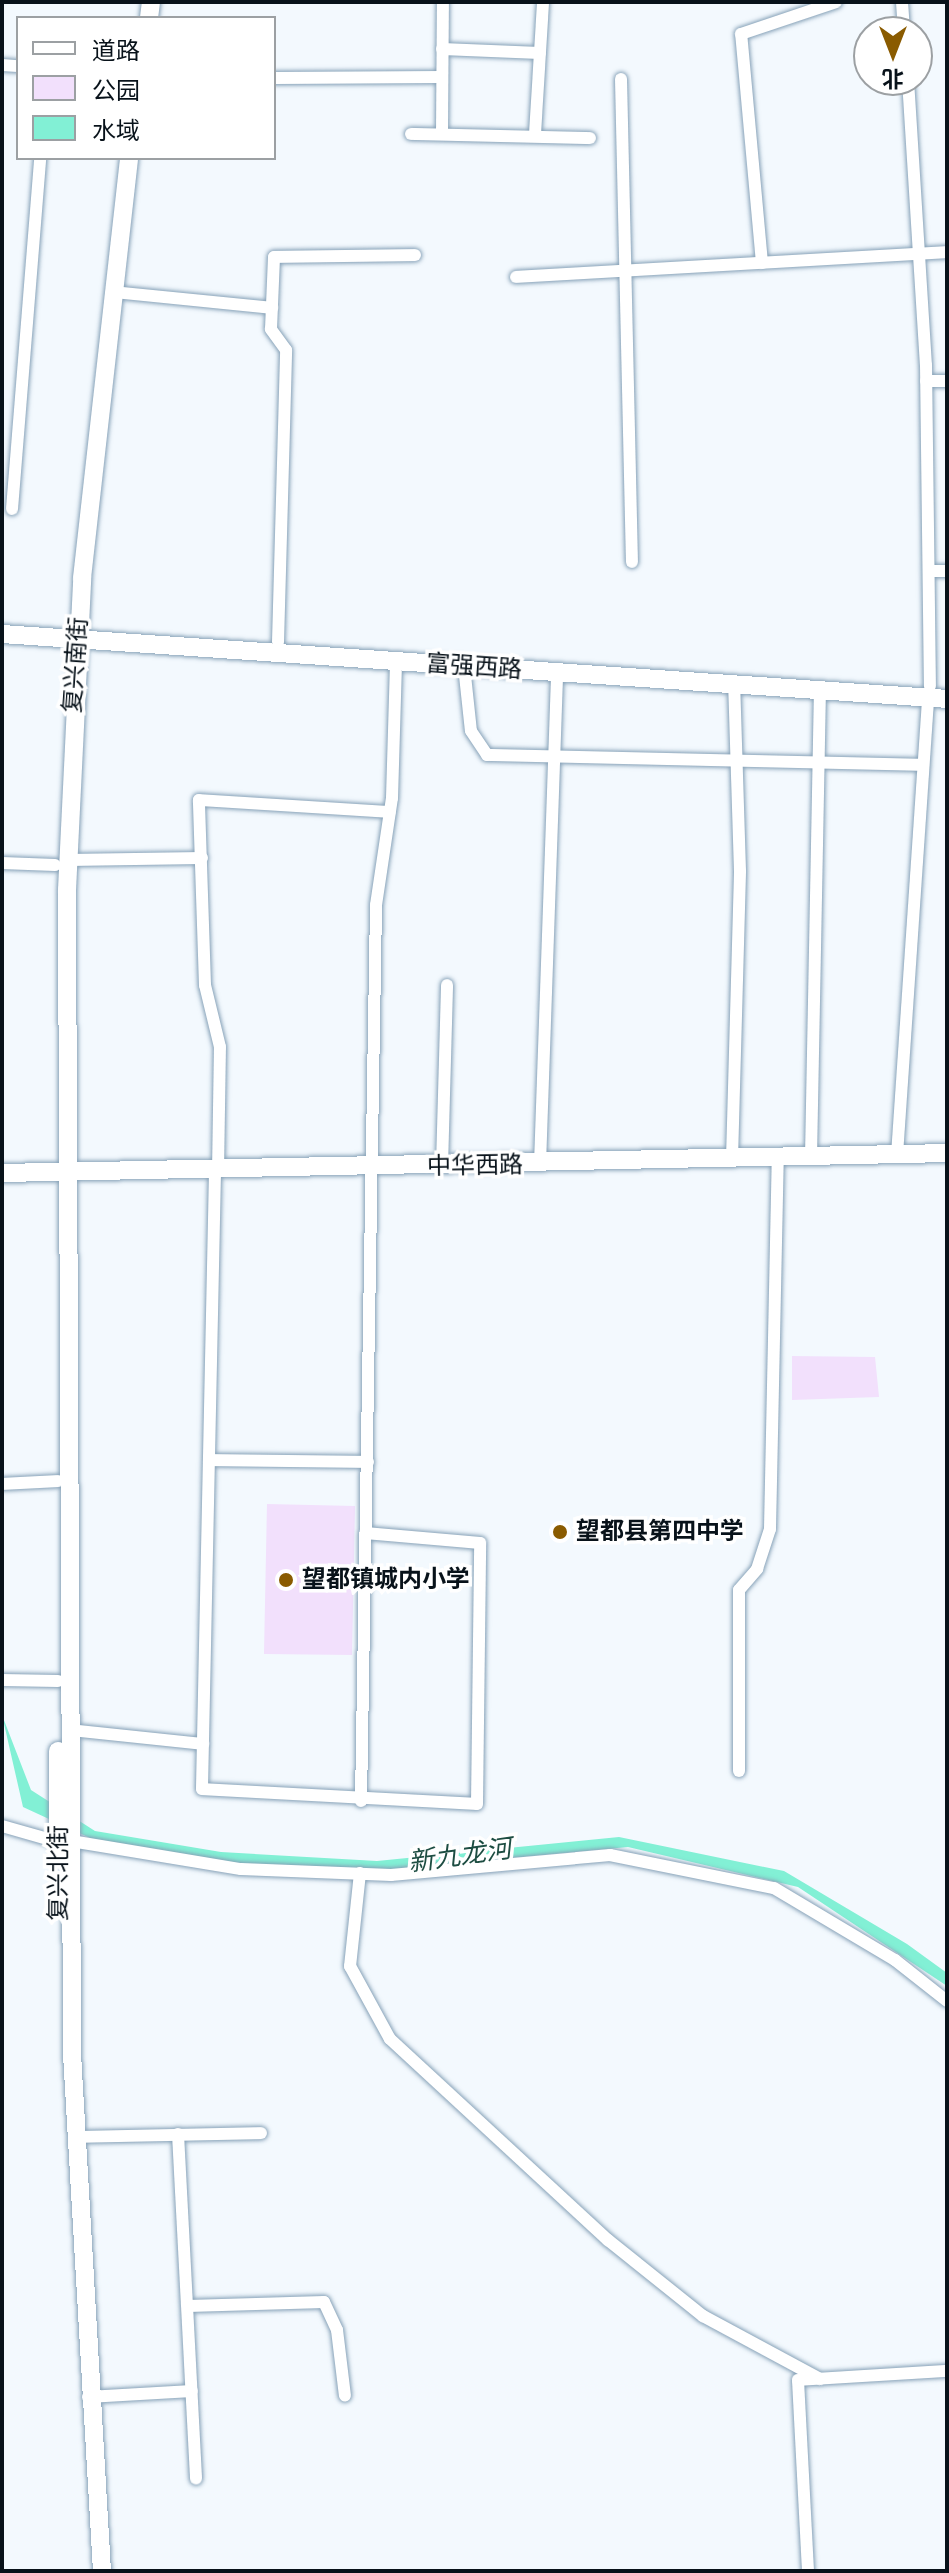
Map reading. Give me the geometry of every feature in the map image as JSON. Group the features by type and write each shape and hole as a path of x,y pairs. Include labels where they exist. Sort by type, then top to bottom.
{"main road":[{"name":"复兴南街","path":"62,1175 62,863 72,633 117,160"},
{"name":"复兴南街","path":"72,633 129,160"},
{"name":"富强西路","path":"2,623 72,633 396,661 820,690 938,692"},
{"name":"富强西路","path":"2,634 72,633 278,642 938,692"},
{"name":"中华西路","path":"2,1173 217,1172 947,1153"},
{"name":"复兴北街","path":"62,1175 58,1681 65,1805"},
{"name":"复兴北街","path":"62,1175 70,1730 64,1838 63,2149 90,2571"},
{"name":"复兴北街","path":"64,1838 88,2397 102,2571"}],"street":[{"path":"442,133 443,2"},
{"path":"535,134 543,2"},
{"path":"762,263 741,34 836,2"},
{"path":"442,49 540,53"},
{"path":"276,78 442,77"},
{"path":"621,79 628,270 632,562"},
{"path":"897,1155 923,765 938,692 929,571 921,254 909,96"},
{"path":"411,134 535,134 590,138"},
{"path":"12,509 40,160"},
{"path":"278,642 286,350 271,329 278,252 415,255"},
{"path":"516,277 947,252"},
{"path":"113,292 272,308"},
{"path":"926,381 947,381"},
{"path":"929,571 947,571"},
{"path":"361,1801 374,1168 376,905 390,812 396,661"},
{"path":"464,666 476,745 487,755 923,765"},
{"path":"540,1164 557,672"},
{"path":"732,1159 739,1028 734,684"},
{"path":"811,1157 821,764 820,690"},
{"path":"365,1533 480,1543 477,1804 361,1801 202,1789 219,1027 205,985 199,800 390,812"},
{"path":"2,863 202,858"},
{"path":"442,1166 447,985"},
{"path":"739,1771 739,1590 757,1569 770,1529 778,1158"},
{"path":"209,1460 368,1462"},
{"path":"2,1484 58,1481"},
{"path":"2,1680 58,1681"},
{"path":"70,1730 203,1744"},
{"path":"2,1826 202,1865 360,1873 597,1854 760,1884 895,1960 947,2001"},
{"path":"360,1873 350,1966 390,2039 691,2307 820,2379"},
{"path":"75,2137 261,2133"},
{"path":"178,2134 196,2479"},
{"path":"188,2306 324,2302 337,2330 345,2396"},
{"path":"808,2571 798,2380 947,2371"},
{"path":"88,2397 192,2391"}],"green space":[{"path":"792,1356 875,1357 879,1397 792,1400"},
{"path":"267,1504 355,1506 352,1655 264,1654"}],"water":[{"name":"新九龙河","path":"2,1715 31,1790 95,1831 221,1852 377,1861 619,1837 784,1871 907,1944 947,1973 947,1986 798,1887 628,1847 385,1870 258,1866 101,1843 23,1807"}],"place":[{"name":"望都县第四中学","path":"560,1532"},
{"name":"望都镇城内小学","path":"286,1580"}]}
